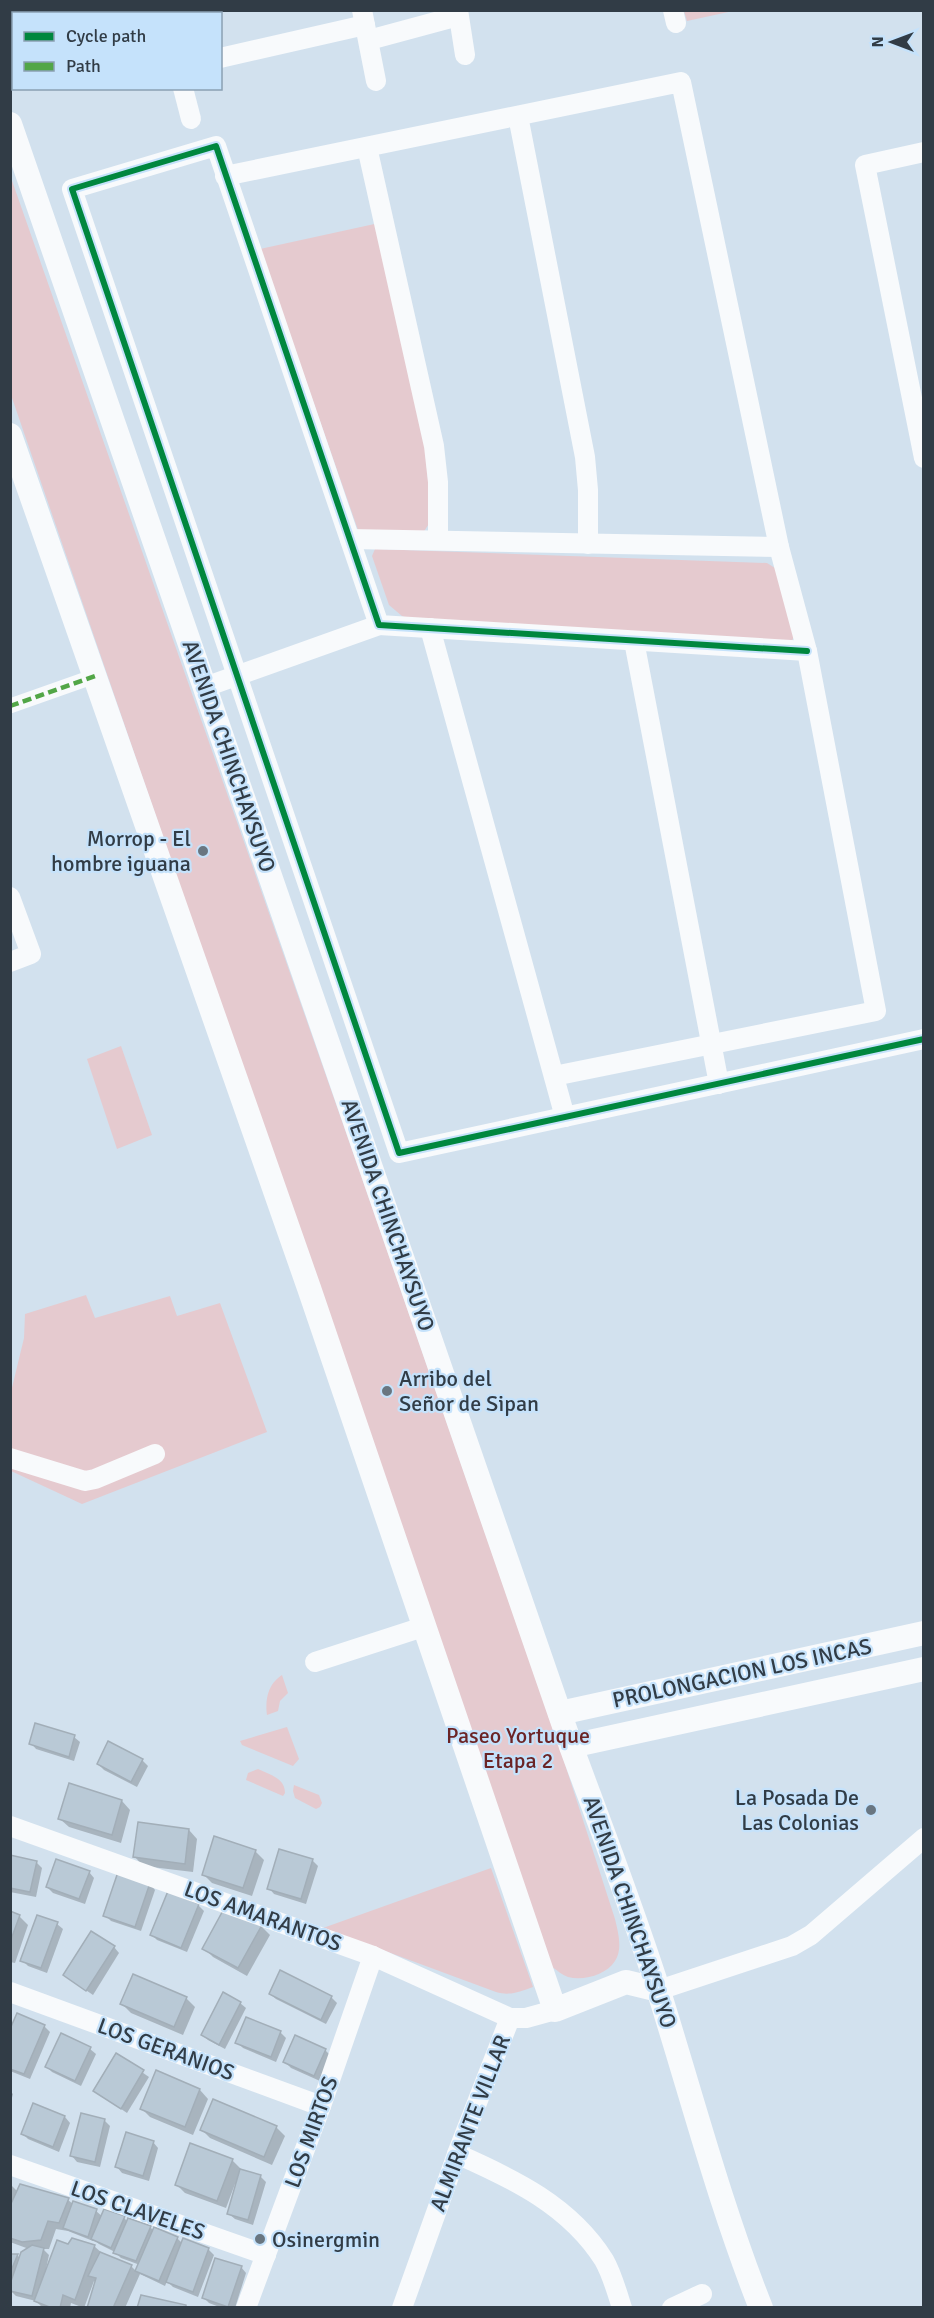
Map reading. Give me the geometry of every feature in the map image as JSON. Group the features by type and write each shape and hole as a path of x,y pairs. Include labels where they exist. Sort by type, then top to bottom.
{"street":[{"path":"222,58 365,25 458,13 465,56"},
{"path":"365,25 376,81"},
{"path":"225,176 681,82 779,547 807,651 876,1011 554,1076"},
{"path":"183,90 190,119"},
{"path":"518,116 585,457 588,490 588,544"},
{"name":"AVENIDA CHINCHAYSUYO","path":"10,124 571,1746 626,1895 743,2262 761,2307"},
{"path":"378,625 216,146 72,189 399,1153 924,1040"},
{"path":"367,147 434,446 438,482 438,540"},
{"path":"924,152 865,165 924,458"},
{"path":"10,435 309,1288 555,2010"},
{"path":"350,539 779,547"},
{"path":"205,687 378,625 807,651"},
{"path":"430,628 566,1117"},
{"path":"634,641 719,1084"},
{"path":"10,705 95,676"},
{"path":"10,897 31,954 10,962"},
{"path":"10,1458 85,1481 155,1454"},
{"path":"315,1662 423,1628"},
{"name":"PROLONGACION LOS INCAS","path":"560,1713 924,1633"},
{"name":"PROLONGACION LOS INCAS","path":"571,1746 924,1669"},
{"name":"LOS AMARANTOS","path":"10,1826 373,1956 510,2018"},
{"path":"658,1990 792,1946 811,1935 924,1838"},
{"name":"LOS MIRTOS","path":"246,2307 321,2106 373,1956"},
{"name":"ALMIRANTE VILLAR","path":"407,2306 457,2154 510,2018 526,2018 555,2010 626,1982 658,1990"},
{"name":"LOS GERANIOS","path":"10,1992 321,2106"},
{"path":"457,2154 519,2182 565,2215 586,2236 605,2261 622,2307"},
{"name":"LOS CLAVELES","path":"10,2165 266,2255"},
{"path":"672,2307 702,2294"}],"green space":[{"path":"684,10 733,11 687,21"},
{"name":"Paseo Yortuque Etapa 2","path":"10,175 562,1755 615,1919 618,1935 619,1951 615,1961 606,1970 594,1976 568,1977 552,1967 11,395"},
{"path":"379,223 422,419 432,519 423,533 358,530 260,249"},
{"path":"375,549 767,563 775,568 796,632 790,645 424,624 402,616 389,605 372,556"},
{"path":"121,1046 152,1135 117,1149 87,1059"},
{"path":"86,1295 95,1318 170,1296 177,1316 220,1303 267,1432 82,1504 11,1471 10,1396 24,1338 25,1314"},
{"path":"282,1675 288,1693 280,1701 278,1711 267,1715 268,1692 273,1683"},
{"path":"287,1727 299,1759 293,1766 242,1745 240,1741"},
{"path":"258,1769 280,1780 285,1793 283,1796 246,1780 248,1773"},
{"path":"294,1785 319,1795 322,1803 320,1807 316,1809 295,1798"},
{"path":"491,1868 533,1987 528,1989 510,1993 496,1992 323,1928"}],"building":[{"path":"35,1723 75,1735 69,1757 29,1744"},
{"path":"108,1741 143,1759 131,1782 97,1764"},
{"path":"69,1783 122,1800 112,1835 58,1819"},
{"path":"138,1822 189,1829 185,1864 133,1857"},
{"path":"214,1836 256,1850 243,1888 202,1875"},
{"path":"279,1849 313,1859 301,1899 267,1889"},
{"path":"10,1855 37,1861 30,1892 10,1888"},
{"path":"56,1859 90,1871 79,1899 46,1887"},
{"path":"118,1872 150,1883 135,1927 103,1916"},
{"path":"168,1891 199,1904 181,1948 150,1935"},
{"path":"226,1905 262,1925 238,1968 202,1949"},
{"path":"10,1911 20,1915 10,1942"},
{"path":"37,1915 58,1922 41,1968 20,1961"},
{"path":"91,1931 115,1946 86,1991 63,1975"},
{"path":"280,1970 332,1996 321,2020 269,1994"},
{"path":"133,1974 187,1997 174,2027 120,2004"},
{"path":"223,1992 241,2002 219,2045 201,2035"},
{"path":"17,2013 45,2025 24,2074 10,2069 10,2029"},
{"path":"246,2017 281,2031 271,2057 235,2043"},
{"path":"61,2033 91,2047 75,2081 45,2067"},
{"path":"295,2035 326,2049 314,2076 283,2062"},
{"path":"116,2053 144,2070 121,2109 93,2091"},
{"path":"156,2070 200,2089 185,2127 140,2109"},
{"path":"213,2099 277,2126 264,2157 200,2130"},
{"path":"33,2103 65,2116 53,2147 21,2134"},
{"path":"81,2113 105,2119 95,2162 70,2156"},
{"path":"126,2132 154,2141 143,2176 115,2167"},
{"path":"190,2143 233,2159 217,2201 175,2185"},
{"path":"240,2169 261,2175 248,2220 227,2214"},
{"path":"20,2184 69,2198 59,2223 48,2221 41,2240 22,2242 10,2238 10,2206"},
{"path":"73,2201 97,2209 88,2237 63,2228"},
{"path":"104,2209 125,2216 111,2248 91,2239"},
{"path":"128,2218 151,2226 136,2261 113,2253"},
{"path":"154,2227 178,2237 159,2281 135,2271"},
{"path":"72,2238 95,2245 75,2300 63,2295 60,2308 52,2308 34,2301 57,2240 68,2244"},
{"path":"183,2238 209,2248 193,2292 166,2282"},
{"path":"32,2245 44,2248 32,2296 10,2291 10,2284 21,2252"},
{"path":"100,2252 132,2265 113,2308 87,2308 96,2278 88,2276"},
{"path":"10,2254 18,2254 10,2273"},
{"path":"215,2258 242,2266 228,2307 202,2298"},
{"path":"141,2295 186,2305 186,2308 137,2308"}],"marked path":[{"path":"10,706 95,676"}],"cycle path":[{"path":"807,651 379,625 216,146 72,189 399,1153 924,1039"}],"place":[{"name":"Morrop - El hombre iguana","path":"203,851"},
{"name":"Arribo del Señor de Sipan","path":"387,1391"},
{"name":"La Posada De Las Colonias","path":"871,1810"},
{"name":"Osinergmin","path":"260,2239"}]}
